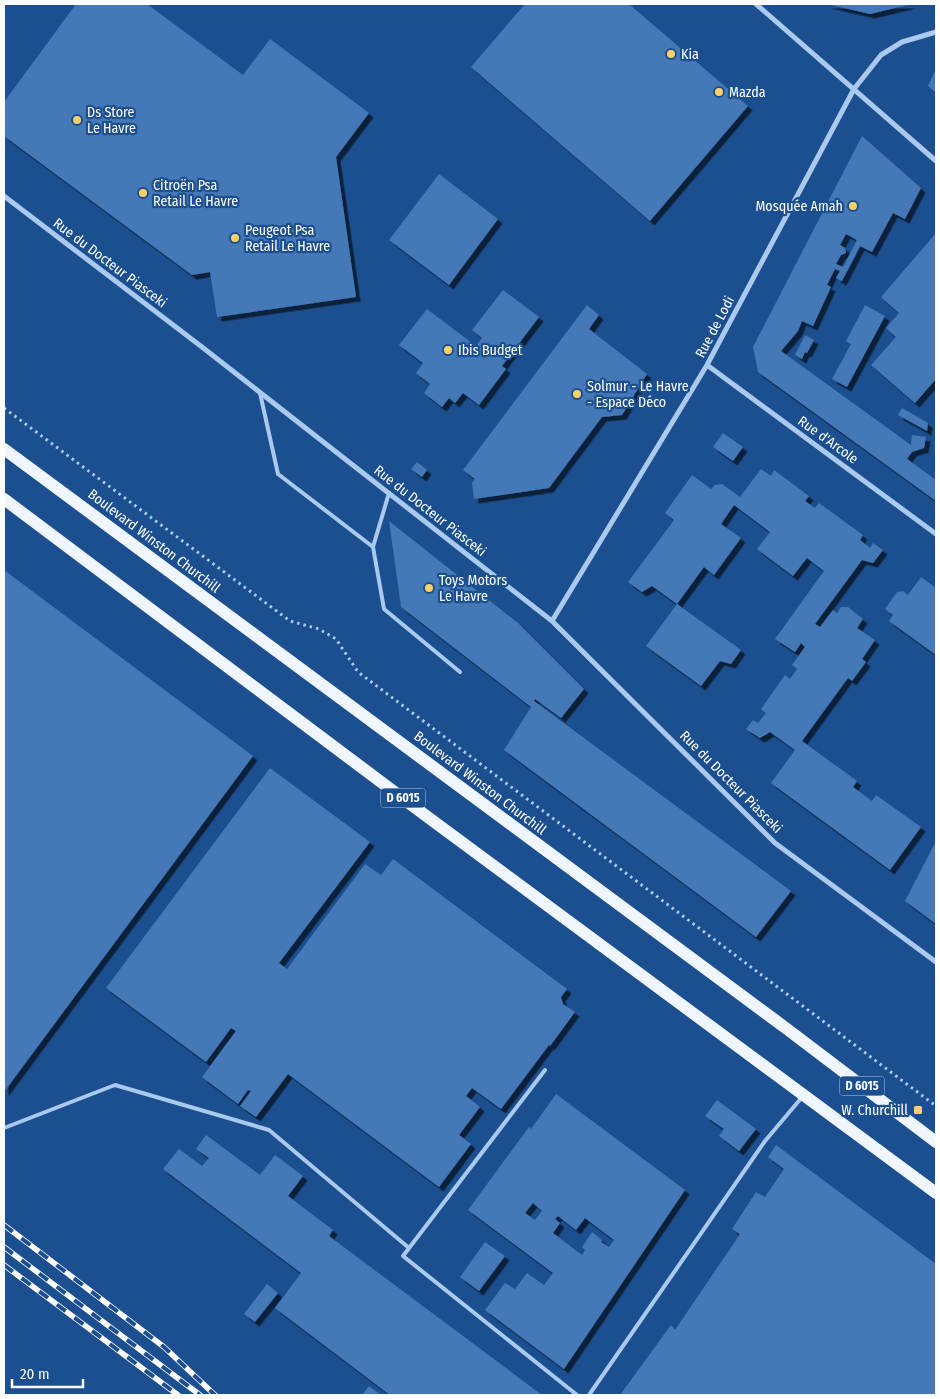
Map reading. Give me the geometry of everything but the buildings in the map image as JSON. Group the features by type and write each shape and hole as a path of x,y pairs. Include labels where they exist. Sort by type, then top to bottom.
{"main road":[{"name":"Boulevard Winston Churchill","path":"4,448 787,1029 936,1142"},
{"name":"D 6015","path":"4,499 425,815 936,1193"}],"street":[{"path":"756,4 936,161"},
{"name":"Rue de Lodi","path":"552,621 708,365 854,89 880,55 902,42 936,32"},
{"name":"Rue du Docteur Piasceki","path":"4,196 552,621 775,843 936,962"},
{"name":"Rue d'Arcole","path":"708,365 936,534"}],"lane":[{"path":"259,392 278,474 373,547"},
{"path":"389,493 373,547 384,610 460,672"},
{"path":"545,1070 403,1256 577,1395"},
{"path":"4,1128 115,1085 269,1130 409,1248"},
{"path":"589,1395 766,1139 804,1094"}],"path":[{"path":"4,408 290,621 319,629 336,639 358,672 936,1106"}],"railway":[{"path":"4,1225 164,1347 215,1395"},
{"path":"4,1247 200,1395"},
{"path":"4,1265 178,1395"}],"place":[{"name":"Kia","path":"671,54"},
{"name":"Mazda","path":"719,92"},
{"name":"Ds Store Le Havre","path":"77,120"},
{"name":"Citroën Psa Retail Le Havre","path":"143,193"},
{"name":"Mosquée Amah","path":"853,206"},
{"name":"Peugeot Psa Retail Le Havre","path":"235,238"},
{"name":"Ibis Budget","path":"448,350"},
{"name":"Solmur - Le Havre - Espace Déco","path":"577,394"},
{"name":"Toys Motors Le Havre","path":"429,588"},
{"name":"W. Churchill","path":"918,1110"}]}
